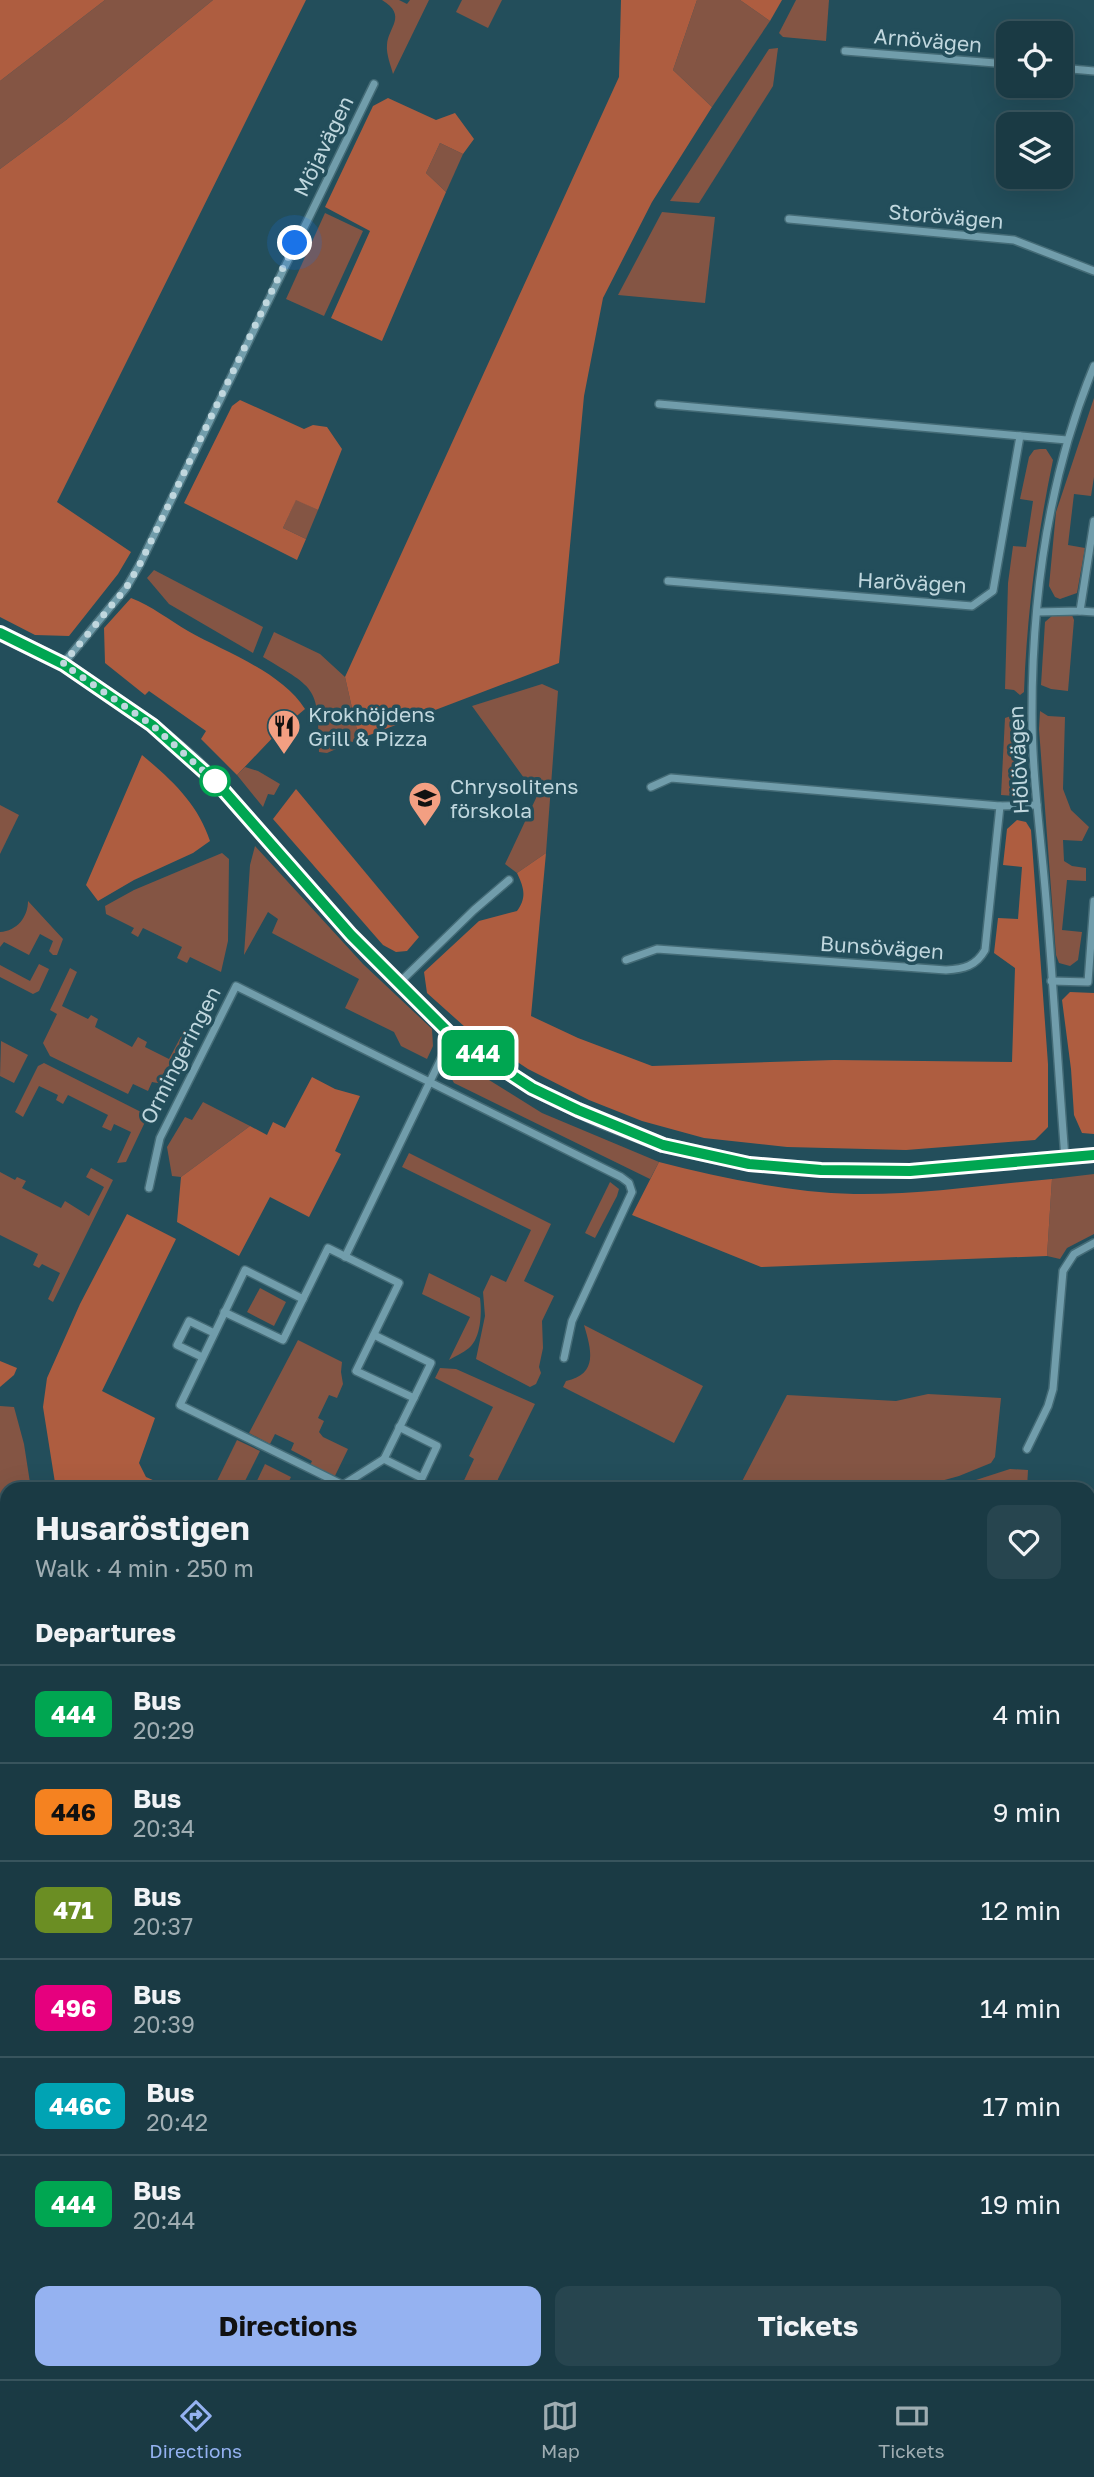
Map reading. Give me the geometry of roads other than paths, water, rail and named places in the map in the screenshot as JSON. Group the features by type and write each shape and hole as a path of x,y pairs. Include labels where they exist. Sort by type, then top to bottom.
{"street":[{"name":"Arnövägen","path":"845,51 996,63"},
{"path":"1073,69 1094,71"},
{"name":"Möjavägen","path":"63,664 126,588 140,564 374,84"},
{"name":"Storövägen","path":"789,219 1014,240 1094,271"},
{"name":"Hölövägen","path":"1065,1158 1032,716 1037,612 1045,546 1067,440 1094,366"},
{"path":"659,404 1067,440"},
{"name":"Harövägen","path":"668,581 972,606 993,591 1020,436"},
{"path":"1080,611 1094,521"},
{"path":"1037,612 1094,612"},
{"path":"0,634 63,664 152,725 201,768 248,817 351,935 452,1036 532,1088 601,1121 663,1145 749,1164 821,1170 889,1172 1094,1155"},
{"path":"651,787 671,778 1000,806 1037,805"},
{"name":"Bunsövägen","path":"626,960 657,948 946,970 970,966 978,961 985,950 1000,806"},
{"path":"399,983 509,880"},
{"path":"1051,981 1091,982 1094,901"},
{"name":"Ormingeringen","path":"149,1188 160,1138 236,986 431,1080 621,1177 631,1187 632,1192 572,1321 564,1358"},
{"path":"345,1257 452,1036"},
{"path":"1027,1449 1048,1406 1053,1389 1063,1270 1074,1254 1094,1243"},
{"path":"225,1312 283,1340 328,1248 399,1283 356,1371 414,1398"},
{"path":"303,1300 245,1270 180,1405 337,1482"},
{"path":"202,1357 177,1345 189,1321 214,1333"},
{"path":"348,1482 384,1459 430,1363 374,1335"},
{"path":"384,1459 422,1478 438,1446 399,1427"}],"place":[{"name":"Krokhöjdens Grill & Pizza","path":"284,756"},
{"name":"Chrysolitens förskola","path":"425,828"}]}
